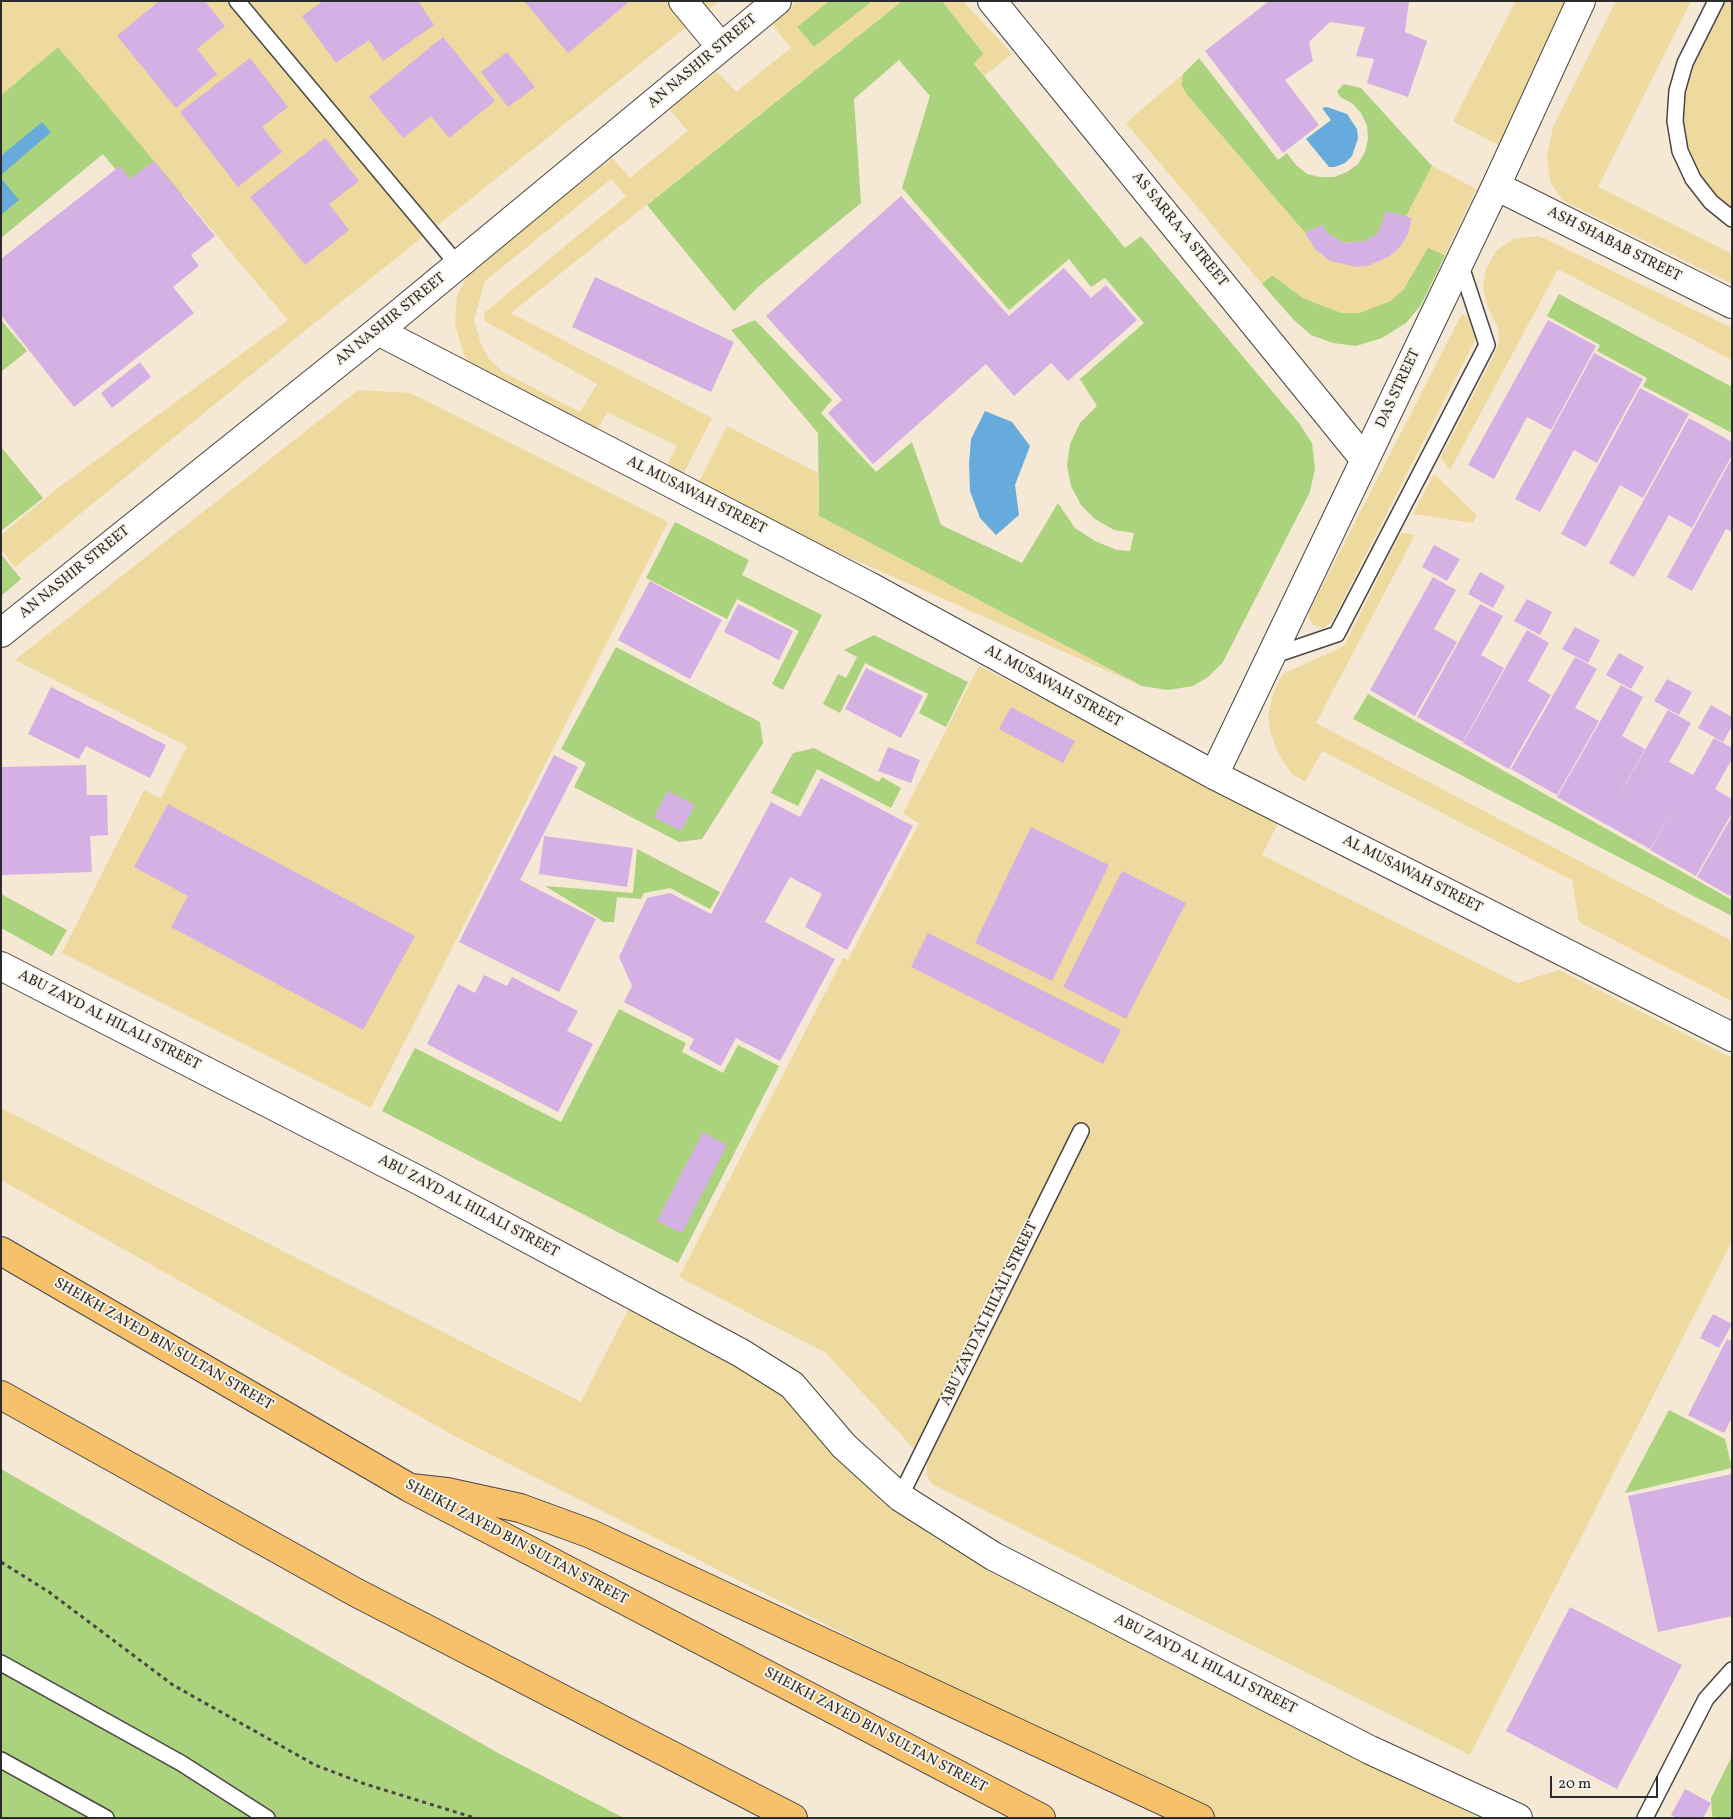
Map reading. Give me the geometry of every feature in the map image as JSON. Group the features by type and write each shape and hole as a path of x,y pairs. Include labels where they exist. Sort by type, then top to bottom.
{"main road":[{"name":"SHEIKH ZAYED BIN SULTAN STREET","path":"1,1251 410,1488 1041,1818"},
{"path":"1,1395 355,1592 793,1818"},
{"path":"410,1488 447,1492 520,1508 591,1534 1200,1818"}],"street":[{"path":"683,1 721,47"},
{"name":"AN NASHIR STREET","path":"1,634 378,331 777,1"},
{"name":"AS SARRA-A STREET","path":"992,1 1365,460"},
{"name":"DAS STREET","path":"1214,775 1460,262 1581,1"},
{"name":"ASH SHABAB STREET","path":"1496,186 1732,304"},
{"name":"AL MUSAWAH STREET","path":"378,331 869,586 1214,775 1732,1038"},
{"name":"ABU ZAYD AL HILALI STREET","path":"1,966 422,1182 741,1353 792,1385 844,1446 900,1497 993,1556 1370,1750 1518,1818"}],"lane":[{"path":"237,1 458,265"},
{"path":"1716,1 1685,63 1677,91 1675,121 1680,151 1692,178 1711,202 1732,219"},
{"path":"1272,656 1337,634 1487,345 1460,262"},
{"name":"ABU ZAYD AL HILALI STREET","path":"900,1497 1081,1131"},
{"path":"1,1663 181,1763 267,1818"},
{"path":"1645,1818 1706,1699 1732,1670"},
{"path":"1,1760 106,1818"}],"path":[{"path":"1,1562 49,1592 173,1685 315,1764 365,1784 475,1818"}],"green space":[{"path":"829,1 873,1 814,47 797,27"},
{"path":"902,1 942,1 984,54 974,64 1125,248 1141,236 1299,423 1312,443 1315,468 1310,492 1223,662 1208,677 1193,686 1168,690 1142,686 819,516 818,433 731,330 755,320 832,400 821,413 876,472 912,442 941,525 1022,563 1058,503 1075,528 1095,541 1117,550 1130,551 1134,533 1114,530 1095,519 1081,505 1071,486 1067,465 1070,444 1080,423 1097,406 1080,379 1144,323 1105,278 1091,287 1069,259 1009,310 902,188 930,96 899,60 854,99 861,203 758,287 734,311 647,205"},
{"path":"58,47 184,194 154,217 103,154 1,238 1,95"},
{"path":"1199,58 1278,160 1287,153 1296,165 1307,174 1320,177 1334,177 1347,172 1358,164 1365,152 1368,139 1367,125 1361,113 1352,103 1340,97 1337,91 1344,84 1361,88 1432,166 1406,217 1366,241 1344,243 1327,233 1322,225 1305,233 1187,95 1181,85 1183,74"},
{"path":"1428,247 1445,255 1421,305 1406,323 1382,338 1356,346 1333,343 1311,335 1293,319 1262,284 1272,275 1303,298 1342,313 1359,313 1390,301 1403,290"},
{"path":"1559,294 1732,387 1732,433 1643,386 1647,378 1597,351 1600,345 1547,316"},
{"path":"1,320 27,351 1,372"},
{"path":"1,447 43,498 1,531"},
{"path":"675,522 749,560 742,575 822,615 783,690 772,684 799,631 737,599 727,619 646,578"},
{"path":"1,554 21,579 1,596"},
{"path":"874,635 968,682 946,727 919,713 928,694 865,663 840,713 823,704 838,674 846,678 857,657 844,650"},
{"path":"616,647 760,722 763,743 702,839 679,842 574,787 586,763 561,749"},
{"path":"1368,694 1732,900 1732,916 1353,719"},
{"path":"814,748 879,782 882,777 901,788 891,808 817,769 798,806 771,793 793,753"},
{"path":"637,849 720,892 710,909 670,888 644,893 641,899 617,897 614,922 604,922 545,886 633,893"},
{"path":"1,894 67,930 52,956 1,928"},
{"path":"619,1009 686,1043 682,1052 723,1073 738,1045 779,1066 678,1263 382,1111 415,1048 561,1122"},
{"path":"1669,1410 1725,1439 1732,1468 1625,1493"},
{"path":"1,1469 498,1753 624,1818 1,1818"},
{"path":"1732,1756 1732,1818 1716,1818 1712,1816 1711,1798"}],"sand":[{"path":"1,1 719,1 301,334 15,567 1,549 1,535 58,488 288,320 58,47 1,95"},
{"path":"798,1 829,1 797,27 814,47 873,1 902,1 511,313 712,418 679,482 663,474 677,446 607,412 594,436 477,375 464,355 455,325 457,296 470,271 612,158 630,178 688,131 669,109 717,72 736,92 791,48 771,23","holes":["611,179 626,196 484,313 485,321 597,384 580,412 503,372 489,359 481,344 474,320 485,281"]},
{"path":"942,1 963,1 1012,54 984,76 974,63 984,53"},
{"path":"1516,1 1576,1 1500,146 1453,121"},
{"path":"1616,1 1691,1 1598,187 1732,254 1732,284 1562,200 1550,181 1547,156 1553,127"},
{"path":"1723,1 1732,1 1732,208 1696,183 1684,161 1678,102 1689,67"},
{"path":"1183,74 1181,85 1187,95 1305,233 1315,249 1330,261 1356,267 1368,266 1390,256 1400,247 1408,234 1412,218 1406,217 1432,166 1476,189 1445,255 1428,248 1403,290 1390,301 1359,313 1342,313 1303,298 1272,275 1262,284 1126,123"},
{"path":"1539,236 1732,328 1732,360 1558,269 1450,470 1441,457 1495,353 1499,340 1498,328 1487,305 1483,287 1486,269 1496,251 1513,239"},
{"path":"1462,314 1470,318 1475,340 1331,623 1323,628 1313,625 1309,612"},
{"path":"358,390 410,393 668,522 371,1108 62,953 144,790 161,798 187,746 15,660"},
{"path":"727,426 818,473 819,516 1142,686 695,490"},
{"path":"1434,474 1477,515 1473,523 1413,514"},
{"path":"1400,534 1415,535 1316,723 1732,941 1732,1001 1579,922 1572,880 1322,751 1305,782 1291,773 1279,755 1271,734 1268,715 1274,691 1283,674 1344,646"},
{"path":"979,666 1262,811 1278,823 1262,855 1517,983 1559,970 1732,1058 1732,1241 1470,1755 932,1484 927,1476 927,1463 826,1353 679,1277 843,958 848,960 919,823 903,814"},
{"path":"1,1108 581,1402 630,1306 792,1394 888,1503 935,1538 1479,1818 1208,1818 460,1439 1,1180"}],"water":[{"path":"1327,107 1347,114 1357,129 1358,138 1352,156 1345,163 1335,167 1329,167 1306,139 1331,120 1322,108"},
{"path":"42,122 51,132 1,175 1,156"},
{"path":"1,178 19,200 1,215"},
{"path":"985,411 1012,422 1030,446 1015,485 1019,515 996,535 980,518 970,491 969,464 971,439"}],"building":[{"path":"159,1 205,1 225,26 197,49 217,74 176,108 117,36"},
{"path":"323,1 418,1 434,25 383,61 369,40 336,63 302,16"},
{"path":"524,1 630,1 568,53"},
{"path":"1269,1 1409,1 1405,32 1427,41 1408,97 1367,83 1374,59 1356,56 1365,27 1330,22 1309,42 1313,61 1285,80 1319,125 1283,153 1205,51"},
{"path":"443,37 495,101 449,138 431,116 403,138 369,97"},
{"path":"507,52 535,87 508,107 481,72"},
{"path":"250,58 288,107 262,127 282,152 238,187 180,112"},
{"path":"325,138 359,181 329,204 349,230 305,265 250,197"},
{"path":"154,161 215,236 191,255 199,266 173,287 194,313 74,407 1,315 1,259 120,166 130,179"},
{"path":"901,196 1009,316 1064,268 1091,298 1106,285 1137,320 1068,381 1051,363 1014,396 986,364 873,464 828,413 842,400 766,316"},
{"path":"1386,211 1412,218 1408,234 1400,247 1390,256 1368,266 1356,267 1330,261 1315,249 1305,233 1322,225 1327,233 1344,243 1366,241 1379,232"},
{"path":"595,277 734,342 711,392 572,327"},
{"path":"1548,320 1596,346 1551,430 1527,417 1494,479 1468,465"},
{"path":"1594,353 1643,379 1597,463 1574,450 1540,512 1515,499"},
{"path":"140,362 151,377 112,408 101,393"},
{"path":"1640,388 1689,414 1643,498 1620,485 1586,547 1561,534"},
{"path":"1689,418 1732,442 1732,455 1692,528 1669,515 1634,577 1609,563"},
{"path":"1732,458 1732,532 1726,529 1692,591 1667,577"},
{"path":"1434,545 1460,559 1447,581 1422,567"},
{"path":"1480,572 1505,586 1493,608 1468,594"},
{"path":"1433,577 1456,590 1434,629 1457,642 1415,716 1370,690"},
{"path":"650,581 722,620 690,679 618,640"},
{"path":"1527,599 1552,612 1540,635 1514,621"},
{"path":"738,604 793,631 779,660 724,632"},
{"path":"1480,604 1503,616 1481,655 1504,668 1463,742 1417,717"},
{"path":"1575,627 1600,640 1588,663 1562,649"},
{"path":"1527,630 1549,643 1528,681 1551,695 1509,769 1463,743"},
{"path":"1619,653 1644,667 1631,689 1606,675"},
{"path":"1575,657 1597,669 1575,708 1599,721 1557,795 1511,769"},
{"path":"866,668 923,696 901,738 845,709"},
{"path":"1667,679 1692,692 1679,715 1654,701"},
{"path":"1621,685 1643,697 1622,736 1645,749 1606,818 1668,710 1691,723 1669,762 1693,775 1714,738 1732,748 1732,759 1715,789 1732,799 1732,813 1696,876 1650,850 1679,799 1650,849 1557,797"},
{"path":"51,687 166,745 150,778 86,746 79,759 28,734"},
{"path":"1711,705 1732,717 1732,726 1723,742 1698,728"},
{"path":"1011,707 1075,741 1063,763 999,729"},
{"path":"888,747 920,760 911,783 878,771"},
{"path":"554,755 578,767 520,880 596,919 559,992 459,942"},
{"path":"86,765 87,795 107,795 108,835 90,836 92,872 1,875 1,767"},
{"path":"821,778 913,826 847,950 805,927 822,894 790,877 765,922 835,959 780,1061 736,1038 721,1066 689,1049 694,1039 624,1002 632,986 619,957 647,898 670,893 711,914 771,802 800,817"},
{"path":"668,791 695,805 681,831 654,817"},
{"path":"168,804 415,936 363,1030 171,927 188,896 134,867"},
{"path":"1732,816 1732,897 1697,877"},
{"path":"1031,827 1109,865 1052,981 975,943"},
{"path":"544,836 633,848 627,887 539,874"},
{"path":"1122,871 1186,903 1126,1019 1063,987"},
{"path":"928,933 1121,1030 1103,1064 911,967"},
{"path":"484,975 507,986 512,977 578,1011 567,1031 593,1044 558,1112 427,1044 458,984 475,993"},
{"path":"703,1132 727,1145 682,1233 657,1221"},
{"path":"1713,1314 1732,1324 1719,1348 1700,1338"},
{"path":"1727,1339 1732,1341 1732,1418 1724,1433 1688,1415"},
{"path":"1732,1474 1732,1616 1658,1632 1628,1496"},
{"path":"1570,1607 1682,1665 1617,1789 1506,1731"},
{"path":"1685,1789 1711,1803 1703,1818 1677,1818 1671,1815"}]}
